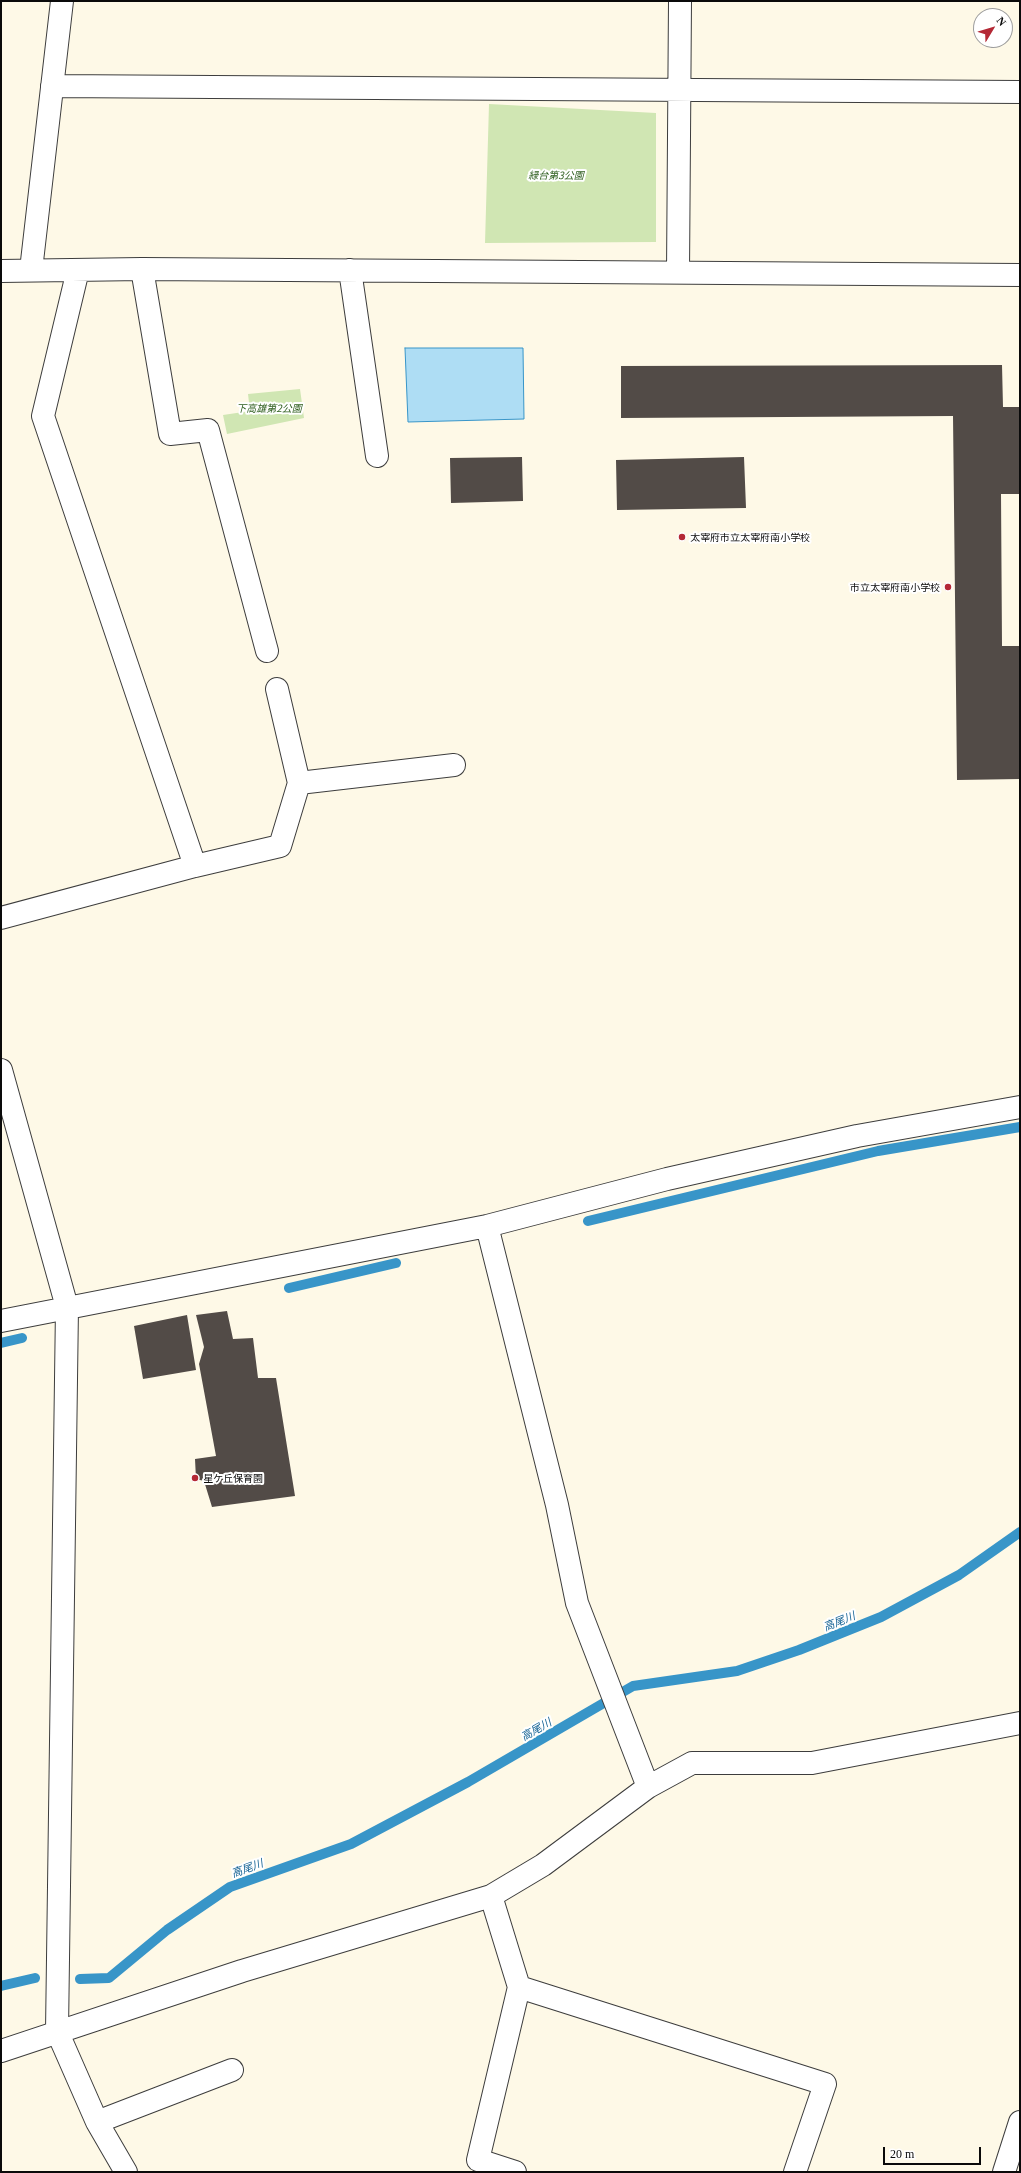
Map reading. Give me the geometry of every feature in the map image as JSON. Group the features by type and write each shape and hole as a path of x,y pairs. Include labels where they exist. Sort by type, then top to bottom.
{"street":[{"path":"31,270 62,1"},
{"path":"678,272 680,1"},
{"path":"52,86 1020,92"},
{"path":"1,271 142,269 1020,275"},
{"path":"142,269 170,434 208,430 267,651"},
{"path":"78,270 43,416 194,866"},
{"path":"350,270 377,456"},
{"path":"1,918 194,866 280,846 299,783 277,689"},
{"path":"299,783 454,765"},
{"path":"1,1070 67,1307 57,2031 97,2122 126,2172"},
{"path":"1,1321 487,1226 667,1179 857,1136 1020,1107"},
{"path":"487,1226 557,1505 578,1604 648,1787"},
{"path":"1,2051 57,2031 242,1971 491,1896 543,1865 648,1787 692,1763 812,1763 1020,1723"},
{"path":"491,1896 520,1987 478,2160 515,2172"},
{"path":"520,1987 825,2084 795,2172"},
{"path":"97,2122 232,2070"},
{"path":"1004,2172 1020,2122"}],"green space":[{"name":"緑台第3公園","path":"489,104 656,113 656,242 485,243"},
{"name":"下高雄第2公園","path":"300,389 304,418 227,434 223,415 250,411 248,394"}],"water":[{"path":"405,348 523,348 524,419 408,422"}],"building":[{"path":"1002,365 1003,407 1020,407 1020,494 1001,494 1002,646 1020,646 1020,779 957,780 953,416 621,418 621,366"},
{"path":"522,457 523,501 451,503 450,458"},
{"path":"744,457 746,508 617,510 616,460"},
{"path":"227,1311 233,1339 253,1338 258,1378 276,1378 295,1496 212,1507 204,1481 196,1479 195,1459 216,1456 199,1364 204,1347 196,1315"},
{"path":"187,1315 196,1370 143,1379 134,1326"}],"waterway":[{"path":"588,1221 878,1151 1020,1127"},
{"path":"289,1288 396,1263"},
{"path":"1,1343 22,1338"},
{"name":"高尾川","path":"80,1979 109,1978 167,1930 230,1887 351,1844 468,1782 633,1686 737,1671 799,1650 881,1617 959,1575 1020,1532"},
{"name":"高尾川","path":"1,1986 35,1978"}],"place":[{"name":"太宰府市立太宰府南小学校","path":"682,537"},
{"name":"市立太宰府南小学校","path":"948,587"},
{"name":"星ケ丘保育園","path":"195,1478"}]}
